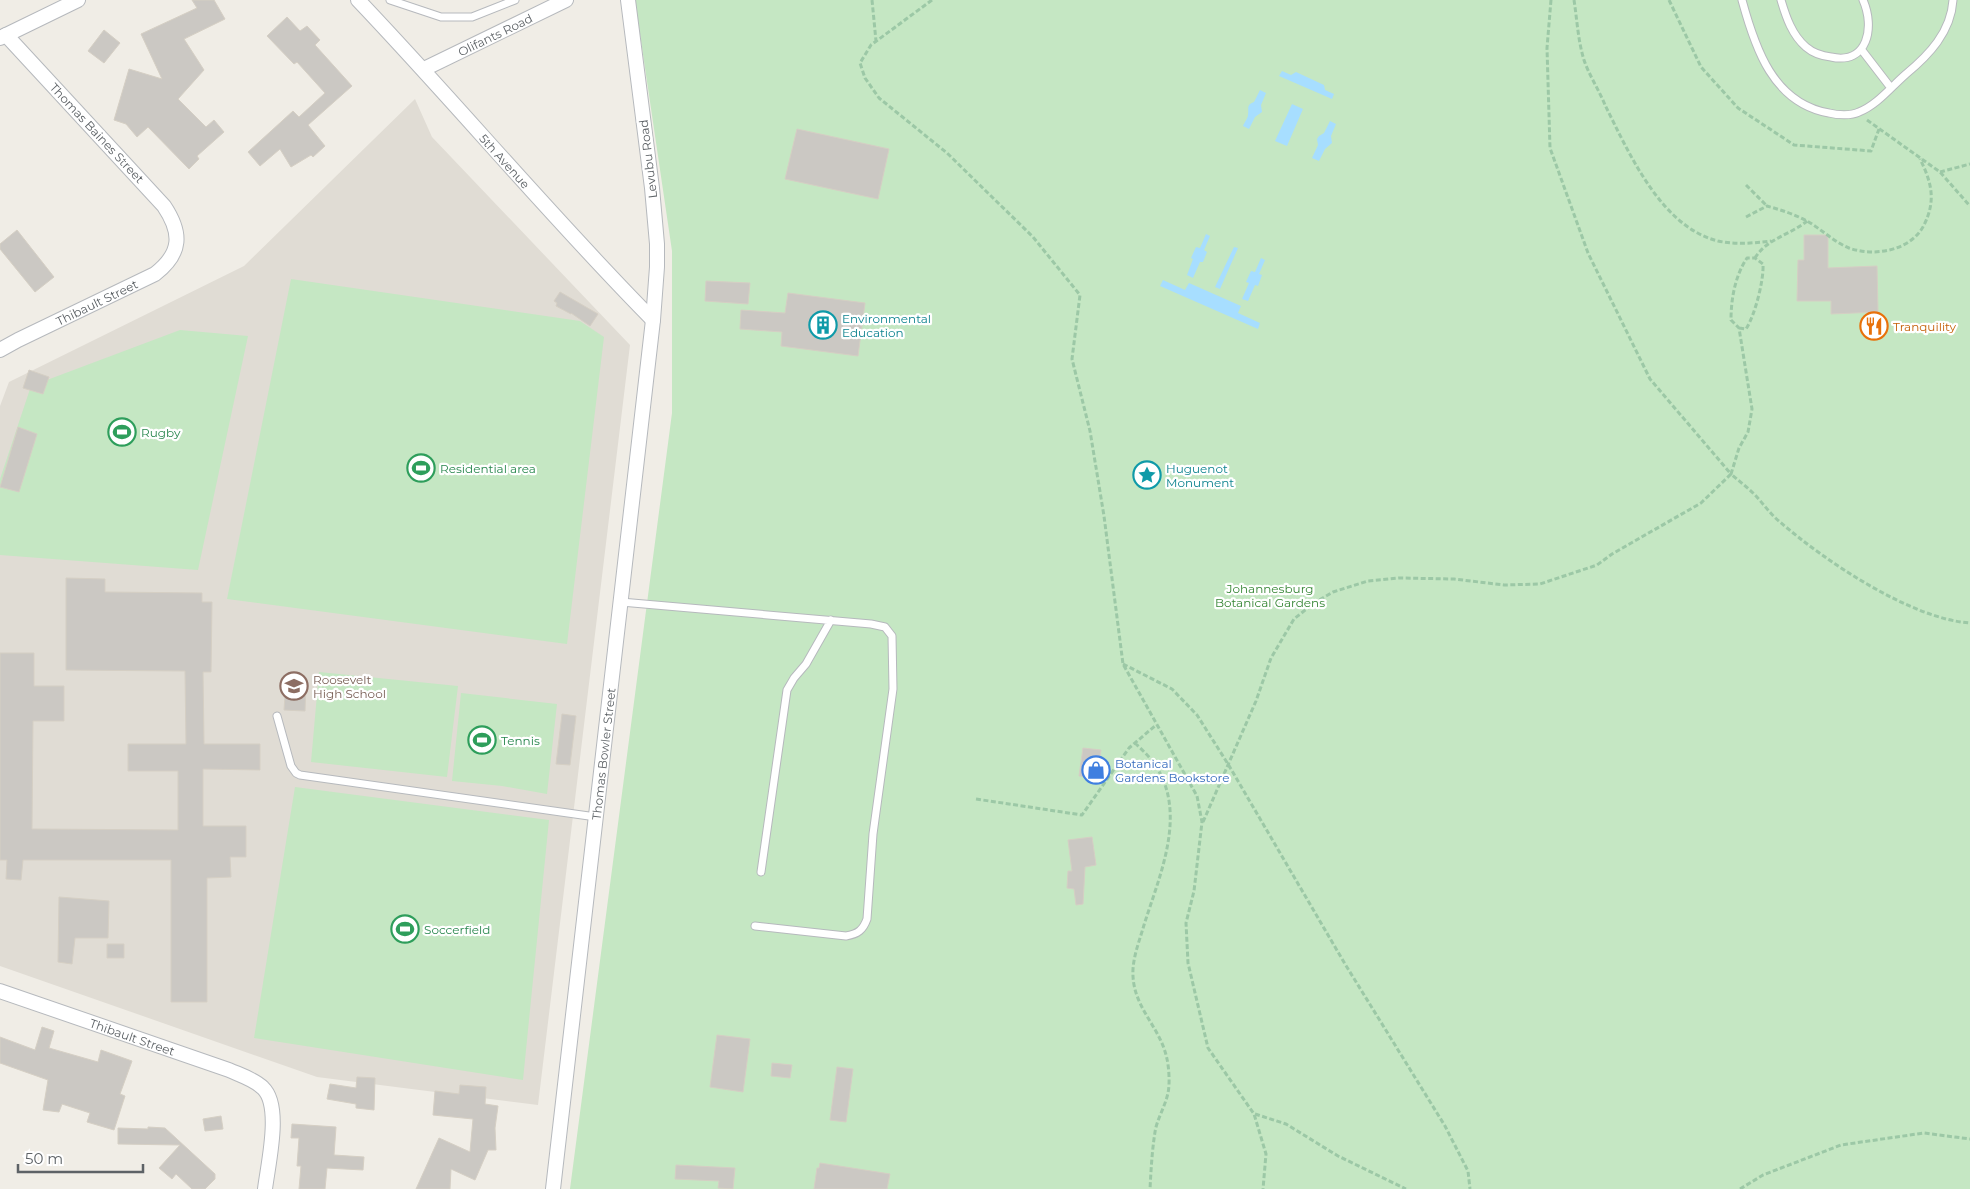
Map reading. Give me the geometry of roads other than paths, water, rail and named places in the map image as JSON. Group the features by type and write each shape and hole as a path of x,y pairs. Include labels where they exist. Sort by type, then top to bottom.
{"street":[{"path":"3,36 78,0"},
{"name":"5th Avenue","path":"358,0 653,320"},
{"name":"Olifants Road","path":"424,70 566,0"},
{"name":"Levubu Road","path":"628,0 656,237 657,267 653,320"},
{"name":"Thomas Baines Street","path":"3,36 164,206 176,227 177,238"},
{"name":"Thibault Street","path":"0,350 155,274 170,259 177,238"},
{"name":"Thomas Bowler Street","path":"553,1189 653,320"},
{"name":"Thibault Street","path":"0,991 229,1070 254,1081 269,1096 272,1107 266,1189"}],"lane":[{"path":"390,0 441,17 472,17 515,0"},
{"path":"1742,0 1749,26 1761,56 1773,77 1786,94 1800,104 1818,111 1836,114 1858,113 1922,61 1944,32 1950,18 1954,0"},
{"path":"1781,0 1785,16 1798,38 1812,52 1837,59 1851,56 1861,49 1868,37 1867,9 1863,0"},
{"path":"1861,49 1891,88"},
{"path":"621,602 871,624 885,627 892,636 893,689 874,825 867,919 864,927 859,932 846,936 755,926"},
{"path":"762,872 786,690 806,664 831,620"},
{"path":"277,716 291,766 300,775 596,817"}],"water":[{"path":"1282,71 1291,75 1296,72 1324,85 1325,90 1334,94 1332,99 1279,76"},
{"path":"1260,90 1266,93 1261,105 1262,112 1255,117 1249,129 1243,126 1248,116 1249,106 1254,102"},
{"path":"1292,104 1303,109 1287,146 1275,141"},
{"path":"1330,121 1336,124 1331,136 1332,143 1325,149 1319,161 1312,158 1318,145 1317,139 1324,133"},
{"path":"1206,234 1210,236 1204,250 1207,252 1193,278 1187,275 1193,259 1191,258 1196,247 1200,248"},
{"path":"1234,247 1238,248 1220,289 1215,287"},
{"path":"1261,258 1265,260 1259,274 1262,275 1258,286 1255,285 1248,301 1242,299 1249,283 1246,282 1251,271 1255,272"},
{"path":"1163,280 1185,290 1189,283 1241,306 1238,313 1260,323 1258,329 1160,286"}],"place":[{"name":"Environmental Education","path":"823,325"},
{"name":"Tranquility","path":"1874,326"},
{"name":"Rugby","path":"122,432"},
{"name":"Residential area","path":"421,468"},
{"name":"Huguenot Monument","path":"1147,475"},
{"name":"Roosevelt High School","path":"294,686"},
{"name":"Tennis","path":"482,740"},
{"name":"Botanical Gardens Bookstore","path":"1096,770"},
{"name":"Soccerfield","path":"405,929"}],"park label":[{"name":"Johannesburg Botanical Gardens","path":"1270,595"}]}
